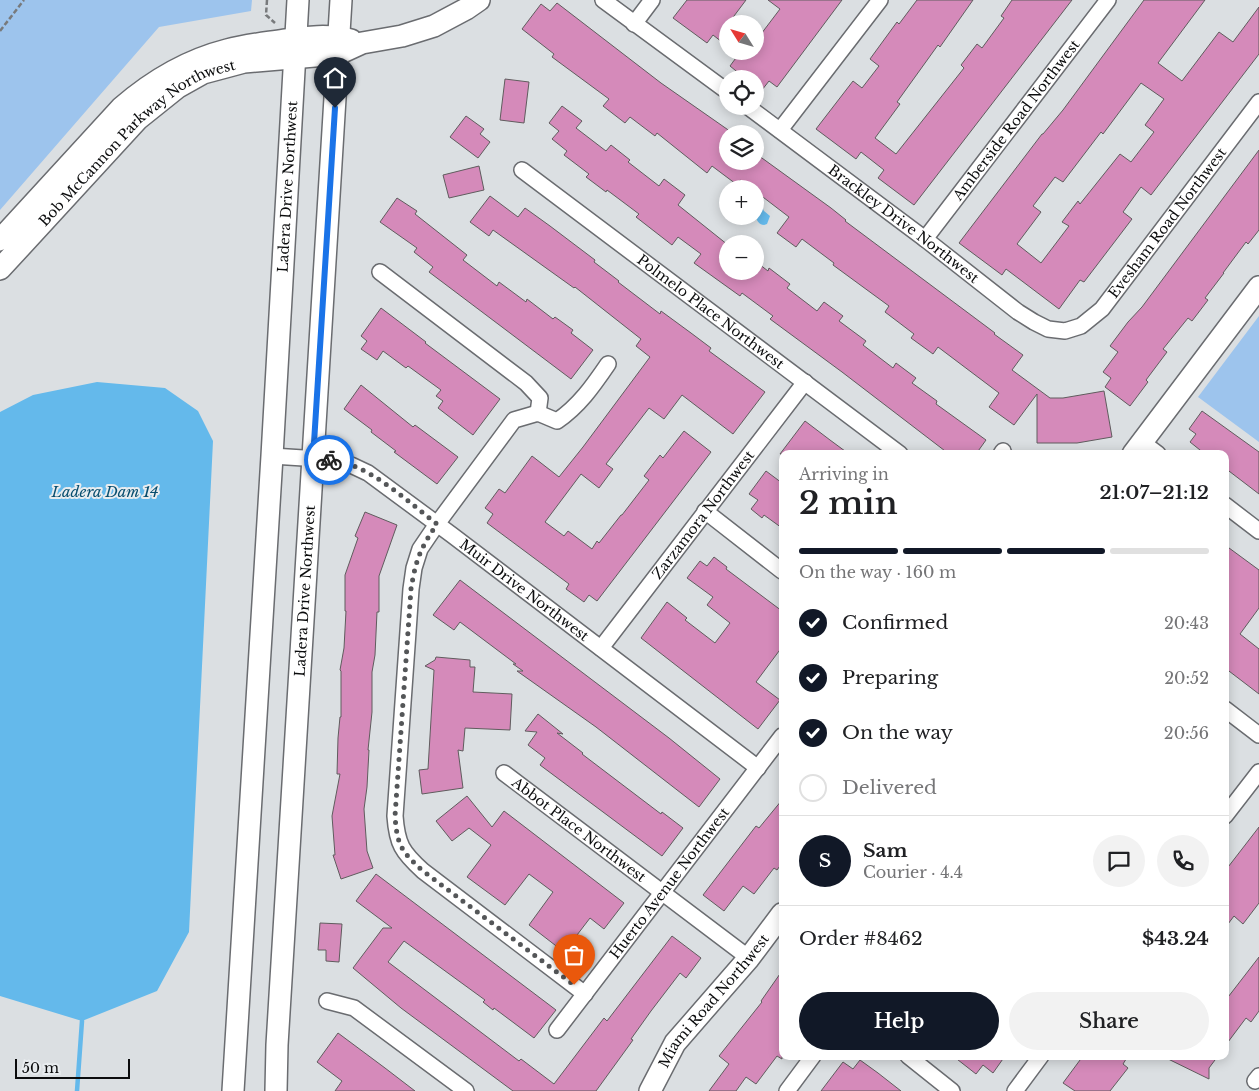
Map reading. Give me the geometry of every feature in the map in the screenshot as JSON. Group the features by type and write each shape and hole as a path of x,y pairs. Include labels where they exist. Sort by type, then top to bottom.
{"main road":[{"name":"Ladera Drive Northwest","path":"233,1091 298,0"},
{"name":"Ladera Drive Northwest","path":"276,1091 277,1045 341,0"},
{"path":"295,48 362,43 402,36 434,26 479,0"},
{"name":"Bob McCannon Parkway Northwest","path":"0,240 121,108 146,88 180,68 203,58 246,46 295,48"},
{"name":"Bob McCannon Parkway Northwest","path":"0,269 118,139 138,119 170,93 191,79 215,69 295,48"},
{"path":"1144,450 1259,287"},
{"name":"Miami Road Northwest","path":"650,1091 675,1043 748,958 779,918"}],"street":[{"path":"603,0 719,85"},
{"path":"634,24 652,0"},
{"path":"780,130 880,0"},
{"name":"Amberside Road Northwest","path":"925,239 1108,0"},
{"name":"Evesham Road Northwest","path":"1064,331 1082,326 1102,309 1259,102"},
{"name":"Brackley Drive Northwest","path":"759,115 925,239 1018,312 1048,328 1064,331"},
{"name":"Polmelo Place Northwest","path":"522,170 895,450"},
{"path":"380,272 526,383 540,398 538,413"},
{"path":"585,994 423,871 410,859 397,837 395,816 411,589 414,568 420,549 514,420 538,413 557,421 571,411 584,397 608,364"},
{"name":"Zarzamora Northwest","path":"601,648 805,382"},
{"name":"Muir Drive Northwest","path":"272,456 335,460 368,473 758,768"},
{"path":"1229,508 1259,531"},
{"path":"705,512 779,569"},
{"path":"1229,712 1259,734"},
{"name":"Huerto Avenue Northwest","path":"557,1030 779,740"},
{"name":"Abbot Place Northwest","path":"504,772 748,958"},
{"path":"1229,811 1259,772"},
{"path":"327,1001 354,1008 466,1091"},
{"path":"787,1091 810,1060"},
{"path":"913,1060 952,1091"},
{"path":"1015,1091 1038,1060"}],"path":[{"path":"0,31 24,0"},
{"path":"267,0 266,15 275,23"}],"shaded area":[{"path":"0,0 252,0 251,11 159,27 0,210"},
{"path":"1259,316 1259,442 1198,397"}],"water":[{"path":"764,211 770,216 767,224 764,225"},
{"name":"Ladera Dam 14","path":"97,382 165,388 198,411 213,441 189,932 157,991 82,1021 0,996 0,412 33,395"}],"building":[{"path":"687,0 746,0 735,15 719,15 719,40 713,35 707,43 673,18"},
{"path":"768,0 842,0 777,87 769,81 764,87 764,70 735,70 730,66 734,60 764,60 764,30 780,9"},
{"path":"917,0 973,0 940,47 938,45 897,102 900,104 875,138 896,154 964,68 961,65 977,44 982,48 1004,18 1001,16 1012,0 1072,0 914,205 878,178 884,170 861,152 856,159 816,129 853,81 862,88 879,66 870,59 897,22 899,24"},
{"path":"1144,0 1205,0 1158,63 1182,81 1219,32 1233,42 1259,7 1259,54 1151,195 1141,187 1123,212 1132,219 1084,282 1080,280 1059,309 1006,269 1002,275 959,243 1042,134 1063,110","holes":["1141,83 1164,99 1145,125 1154,132 1131,162 1120,154 1080,204 1078,201 1062,222 1069,226 1041,263 1017,244 1041,212 1033,206 1055,177 1063,182 1101,132 1103,134"]},
{"path":"557,3 661,83 721,125 719,125 719,170 764,170 764,160 831,208 845,221 1023,355 1012,370 1050,398 1063,398 1104,391 1112,437 1077,443 1037,443 1037,394 1014,425 989,407 999,393 938,347 933,354 911,338 914,334 885,312 889,306 833,265 834,263 802,239 796,247 777,233 789,217 764,198 764,180 731,180 712,166 707,173 657,133 655,136 630,117 625,123 603,106 609,99 552,57 554,54 522,29 541,4 550,11"},
{"path":"505,79 529,82 524,123 500,120"},
{"path":"562,106 582,121 576,128 606,151 611,145 630,160 628,162 659,186 664,179 685,195 678,205 719,238 719,280 764,280 764,268 768,271 769,268 790,284 787,288 817,311 824,302 843,316 839,321 866,341 863,345 893,368 896,363 916,378 912,383 937,401 936,404 986,440 979,450 944,450 770,319 773,316 742,293 740,296 694,263 701,254 678,237 672,245 636,217 639,214 586,177 589,174 564,155 567,151 552,139 559,131 549,123"},
{"path":"466,116 484,129 480,134 490,142 478,158 450,137"},
{"path":"1259,150 1259,230 1248,244 1246,242 1223,273 1205,298 1208,300 1192,321 1188,318 1163,349 1167,352 1130,406 1105,387 1111,378 1103,372 1118,352 1110,346 1142,307"},
{"path":"479,166 484,190 449,198 443,175"},
{"path":"490,196 518,217 525,208 595,260 594,262 618,282 660,314 661,311 691,333 711,348 709,351 765,392 733,434 682,395 664,419 649,408 606,464 613,469 599,488 581,474 545,522 564,536 568,531 592,549 597,541 599,543 649,480 644,476 660,455 663,458 684,431 711,452 597,601 589,595 584,602 566,589 569,584 487,523 493,514 485,508 499,489 505,493 532,456 559,477 650,357 636,346 641,339 575,287 493,230 489,236 470,222"},
{"path":"397,198 417,211 415,214 467,255 463,260 497,286 499,282 526,302 527,299 553,319 555,317 573,330 571,333 593,350 571,379 429,272 433,267 414,252 417,248 380,222"},
{"path":"381,308 500,399 473,435 438,408 443,401 436,396 441,390 408,366 406,368 383,351 377,360 361,349 367,341 361,336"},
{"path":"361,385 413,427 415,425 458,457 437,484 394,452 396,451 371,432 372,430 344,409"},
{"path":"1202,411 1259,452 1259,494 1229,471 1229,450 1200,450 1190,442 1196,434 1189,429"},
{"path":"805,421 844,450 783,450"},
{"path":"766,471 779,481 779,526 764,515 762,518 751,509 758,500 749,494"},
{"path":"365,512 397,525 379,576 379,612 377,612 375,655 372,672 372,712 364,809 367,851 373,868 341,879 333,855 335,855 332,816 340,774 337,774 338,738 341,717 340,670 344,648 346,611 345,575 358,538 355,536"},
{"path":"1229,548 1259,570 1259,608 1240,634 1259,649 1259,694 1229,671"},
{"path":"714,557 727,567 726,569 779,609 779,651 756,682 779,699 779,701 758,729 641,638 667,602 687,618 685,620 715,643 730,623 707,605 713,597 687,578 700,561 707,566"},
{"path":"460,580 669,738 720,779 699,807 596,727 517,671 523,671 460,622 454,630 433,615"},
{"path":"436,657 470,660 470,667 475,667 473,692 512,694 510,730 465,728 463,751 458,750 463,788 422,794 419,770 428,769 434,670 425,666 435,660"},
{"path":"538,714 563,734 557,733 582,754 661,814 662,812 683,828 662,856 540,765 545,758 528,745 537,732 525,731"},
{"path":"467,796 492,827 504,811 624,903 604,929 590,918 564,952 529,925 553,892 529,874 505,905 467,877 491,845 469,828 452,841 436,821"},
{"path":"779,804 779,867 777,870 774,868 754,894 743,886 724,911 703,895 756,826 759,828"},
{"path":"1259,827 1259,903 1243,924 1234,916 1229,923 1229,866"},
{"path":"376,874 556,1010 534,1038 494,1008 493,1010 483,1002 485,1000 404,941 388,962 519,1061 521,1059 554,1084 604,1018 607,1021 672,936 701,958 686,978 680,973 631,1039 633,1040 596,1091 513,1091 401,1008 353,968 383,928 392,928 356,901"},
{"path":"320,923 342,924 339,962 326,961 326,950 318,950"},
{"path":"1259,957 1259,1011 1251,1022 1246,1018 1229,1041 1229,996"},
{"path":"779,975 779,1057 777,1056 756,1084 746,1077 736,1091 709,1091 729,1064 719,1056"},
{"path":"338,1033 415,1091 335,1091 342,1081 317,1062"},
{"path":"860,1060 901,1091 821,1091 843,1062 853,1069"},
{"path":"958,1060 1002,1060 993,1073 983,1065 976,1074"},
{"path":"1080,1060 1126,1060 1123,1064 1128,1068 1110,1091 1075,1091 1063,1083"},
{"path":"1170,1060 1215,1060 1209,1068 1209,1079"}],"waterway":[{"path":"77,1091 82,1021"}],"way so far":[{"path":"329,460 351,465 368,473 437,524 420,549 414,568 411,589 395,816 397,837 402,848 410,859 423,871 574,985"}],"route":[{"path":"329,460 313,459 335,108"}]}
